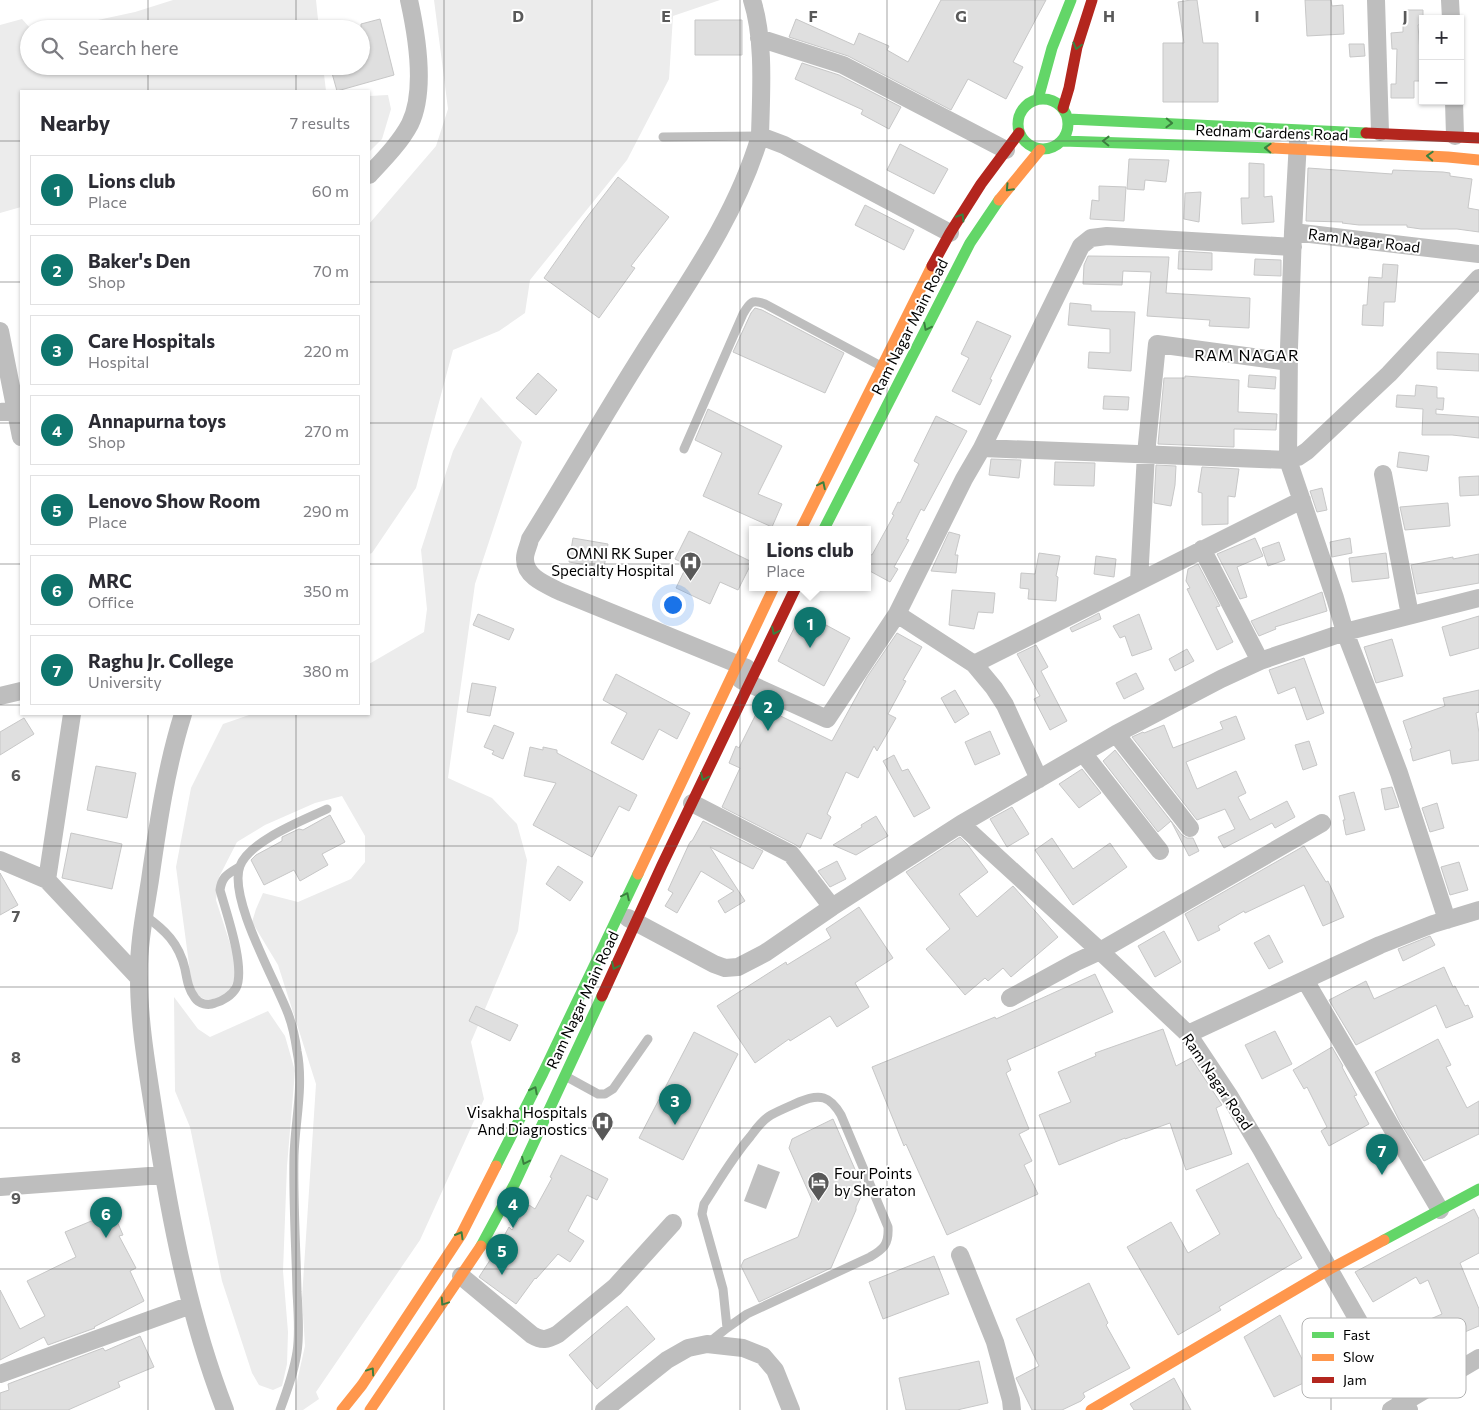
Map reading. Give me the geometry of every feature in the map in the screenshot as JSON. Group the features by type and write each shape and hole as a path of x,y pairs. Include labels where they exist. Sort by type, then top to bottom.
{"main road":[{"path":"1038,99 1052,48 1071,0"},
{"path":"1063,108 1077,47 1092,0"},
{"path":"1038,99 1048,99 1056,102 1063,108 1068,119 1068,131 1063,141 1052,148 1040,150 1031,147 1024,141 1019,133 1018,122 1021,112 1028,104 1038,99"},
{"name":"Rednam Gardens Road","path":"1068,119 1479,138"},
{"path":"802,526 822,483 950,232 981,184 1019,133"},
{"name":"Rednam Gardens Road","path":"1063,141 1297,149 1479,160"},
{"name":"Ram Nagar Main Road","path":"826,526 970,243 1004,193 1040,150"},
{"path":"342,1410 362,1385 460,1235 543,1072 772,591"},
{"name":"Ram Nagar Main Road","path":"374,1404 480,1247 515,1183 722,739 794,591"},
{"path":"1091,1410 1330,1268 1479,1189"}],"street":[{"path":"370,173 384,159 409,126 416,110 419,94 417,53 409,0"},
{"path":"752,0 759,38 761,78 760,136 752,163 707,254 641,356 530,539 525,558 526,568 534,577 561,592 753,678 828,719 896,614 964,479 982,448 1080,246 1092,238 1107,236 1293,240 1288,460 1335,598 1344,632 1399,773 1447,920"},
{"path":"1376,0 1380,132"},
{"path":"1450,0 1451,15"},
{"path":"759,38 843,65 1006,150"},
{"path":"1454,105 1455,136"},
{"name":"Ram Nagar Road","path":"1300,129 1297,149 1293,240 1479,254"},
{"path":"760,136 784,144 950,232"},
{"path":"982,448 1288,460 1307,451 1389,374 1479,278"},
{"path":"0,331 8,411 20,435"},
{"path":"1139,581 1146,454 1157,344 1289,362"},
{"path":"1383,474 1410,615"},
{"path":"974,664 1302,500"},
{"path":"1202,549 1260,661"},
{"path":"618,913 714,964 725,968 738,967 765,953 832,907 961,824 1116,734 1221,679 1260,661 1344,632 1479,598"},
{"path":"896,614 974,664 1005,705 1039,778"},
{"path":"0,696 20,691"},
{"path":"47,880 72,715"},
{"path":"184,715 161,807 144,916 139,978 142,1029 164,1175 191,1305 207,1359 226,1410"},
{"path":"1116,734 1190,828"},
{"path":"1083,753 1160,851"},
{"path":"692,803 791,854 832,907"},
{"path":"1010,998 1100,951 1322,823"},
{"name":"Ram Nagar Road","path":"961,824 1188,1034 1262,1149 1330,1268 1356,1318"},
{"path":"0,854 7,863 47,880 139,978"},
{"path":"1188,1034 1380,945 1433,924 1479,910"},
{"path":"1305,980 1440,1210"},
{"path":"0,1187 164,1175"},
{"path":"461,1276 532,1335 540,1340 549,1339 558,1334 615,1287 673,1223"},
{"path":"960,1255 995,1342 1012,1410"},
{"path":"0,1374 191,1305"},
{"path":"604,1410 668,1360 688,1348 707,1344 743,1348 763,1356 775,1370 791,1410"},
{"name":"Ram Nagar Road","path":"1466,1366 1479,1358"},
{"name":"Ram Nagar Road","path":"1402,1407 1416,1398"},
{"path":"374,1404 392,1410"}],"lane":[{"path":"664,137 760,136"},
{"path":"684,448 742,314 752,302 757,301 765,304 881,366"},
{"path":"280,1410 291,1381 297,1350 298,1312 294,1154 300,1075 298,1053 288,1013 249,926 244,909 240,893 239,867 245,856 252,849 281,830 326,809"},
{"path":"144,916 160,926 172,938 181,955 189,986 195,998 206,1005 214,1004 227,998 236,988 240,972 237,953 220,890 222,881 228,873 239,867"},
{"path":"564,1076 598,1094 605,1094 613,1089 648,1039"},
{"path":"707,1344 747,1314 870,1257 881,1250 887,1243 889,1236 888,1227 841,1115 835,1105 828,1099 805,1100 771,1115 760,1124 739,1150 704,1204 702,1214 723,1289 727,1328"}],"shaded area":[{"path":"173,0 316,0 318,20 98,20 135,12"},
{"path":"434,0 720,0 673,16 669,79 627,160 530,280 525,313 499,331 453,350 416,488 370,554 370,223 436,146 448,109"},
{"path":"22,19 23,20 20,20 20,75 324,75 326,90 20,90 20,207 0,213 0,25"},
{"path":"388,95 391,109 382,139 370,151 370,96"},
{"path":"481,397 522,442 475,584 448,778 492,798 517,824 527,860 518,931 471,1042 484,1099 420,1240 316,1392 319,1399 303,1410 295,1410 295,1390 305,1346 302,1298 316,1084 278,965 252,922 263,893 298,902 351,879 365,862 365,836 342,796 315,803 265,825 237,842 219,877 216,900 235,959 236,974 231,988 217,1000 199,997 194,990 176,867 191,788 223,724 249,715 370,715 370,663 424,632 427,609 421,550 453,451"},
{"path":"174,997 198,1029 210,1037 268,1011 285,1036 295,1071 287,1166 283,1271 288,1332 287,1364 282,1386 273,1390 259,1385 252,1373 222,1281 190,1127 175,1091"},
{"path":"758,1164 780,1172 766,1209 744,1201"}],"building":[{"path":"941,0 1046,0 1013,62 1023,67 1006,99 968,79 951,110 848,56 789,37 796,19 854,45 859,33 889,46 887,50 908,62"},
{"path":"1197,0 1203,43 1218,43 1218,102 1163,102 1163,43 1184,43 1178,2"},
{"path":"1305,0 1331,0 1332,6 1343,5 1344,34 1307,36"},
{"path":"1403,10 1423,10 1423,15 1419,15 1419,81 1414,81 1414,98 1391,98 1391,84 1396,84 1397,49 1392,49 1391,33 1403,32"},
{"path":"380,19 394,75 337,90 333,75 370,75 370,22"},
{"path":"695,20 742,20 742,55 695,55"},
{"path":"1349,44 1364,44 1365,56 1350,57"},
{"path":"802,63 839,75 901,107 889,129 861,114 863,110 795,79"},
{"path":"900,144 948,169 934,194 887,170"},
{"path":"1129,159 1169,160 1166,182 1145,180 1144,190 1127,189"},
{"path":"1249,163 1264,164 1264,197 1272,196 1274,222 1242,224 1241,198 1249,198"},
{"path":"1308,168 1392,174 1393,170 1443,172 1450,173 1450,176 1472,179 1468,208 1479,210 1479,232 1457,229 1421,229 1407,227 1407,225 1359,225 1343,222 1306,221"},
{"path":"618,177 669,217 631,266 635,268 599,318 544,278"},
{"path":"1099,186 1126,187 1124,221 1090,219 1092,200 1099,201"},
{"path":"1201,192 1199,222 1184,219 1185,193"},
{"path":"865,205 914,230 904,250 855,225"},
{"path":"1179,251 1212,253 1212,270 1178,269"},
{"path":"1088,256 1169,257 1166,293 1250,298 1249,328 1209,326 1210,320 1147,316 1151,272 1123,271 1122,285 1083,284 1084,265"},
{"path":"1255,259 1281,260 1281,276 1254,275"},
{"path":"1383,264 1398,265 1395,302 1384,302 1383,326 1362,325 1363,305 1367,305 1369,277 1382,278"},
{"path":"1070,303 1091,305 1091,311 1135,312 1131,371 1088,368 1089,352 1110,353 1110,329 1068,325"},
{"path":"755,308 844,353 825,393 733,352"},
{"path":"977,321 1011,336 990,379 992,380 980,405 952,391 969,358 961,354"},
{"path":"1437,352 1479,354 1479,371 1437,369"},
{"path":"538,373 557,390 536,415 516,398"},
{"path":"1249,375 1276,377 1275,389 1248,387"},
{"path":"1185,376 1239,380 1238,412 1277,414 1276,430 1234,429 1234,447 1158,444 1164,378 1185,378"},
{"path":"1416,385 1437,387 1437,398 1444,398 1443,410 1436,409 1436,414 1479,417 1479,438 1452,435 1422,435 1423,409 1396,407 1397,395 1415,396"},
{"path":"1104,396 1129,397 1128,410 1103,409"},
{"path":"708,409 782,446 758,494 782,504 772,526 703,496 722,453 695,440"},
{"path":"936,416 967,431 924,511 921,509 906,539 909,540 894,567 898,569 890,582 871,572 871,554 894,515 892,514 898,502 900,503 919,464 914,461"},
{"path":"1399,452 1429,456 1427,471 1397,467"},
{"path":"991,459 1021,460 1019,478 989,475"},
{"path":"1055,462 1095,463 1094,486 1054,485"},
{"path":"1156,465 1176,466 1171,506 1154,503"},
{"path":"1202,467 1239,469 1235,497 1228,496 1228,524 1202,525 1202,493 1198,492"},
{"path":"1479,476 1479,495 1460,496 1459,477"},
{"path":"1322,488 1327,510 1317,512 1310,491"},
{"path":"1448,503 1450,526 1405,530 1400,507"},
{"path":"689,531 749,561 749,568 738,590 720,582 710,604 676,588 687,565 675,559"},
{"path":"949,532 960,535 955,555 958,555 956,573 931,571"},
{"path":"573,538 608,544 604,568 569,562"},
{"path":"1255,538 1263,556 1237,567 1247,597 1240,599 1217,554"},
{"path":"1350,538 1352,553 1332,557 1330,542"},
{"path":"1279,542 1285,560 1268,566 1262,548"},
{"path":"1039,553 1060,556 1056,576 1058,577 1056,601 1028,599 1029,589 1020,588 1021,573 1035,574"},
{"path":"1386,553 1389,578 1352,582 1349,558"},
{"path":"1479,554 1479,583 1417,594 1411,565"},
{"path":"1096,556 1116,559 1114,577 1094,574"},
{"path":"1198,564 1220,606 1216,607 1233,642 1217,650 1187,589 1190,588 1186,581 1188,569"},
{"path":"952,590 995,593 993,613 978,612 974,629 949,625"},
{"path":"1322,592 1327,611 1275,627 1276,629 1259,636 1251,621"},
{"path":"802,612 850,638 824,686 778,661"},
{"path":"1099,613 1101,619 1072,632 1070,628"},
{"path":"478,614 514,629 509,640 473,625"},
{"path":"1139,614 1152,649 1132,656 1125,636 1120,638 1113,626"},
{"path":"1479,616 1479,648 1450,656 1442,627"},
{"path":"897,633 922,647 903,680 906,681 888,714 896,718 877,751 874,746 858,778 846,772 827,814 831,817 821,839 807,833 800,848 722,807 740,768 729,763 736,746 739,748 760,706 832,741 867,677"},
{"path":"1392,639 1403,676 1376,683 1364,647"},
{"path":"1036,645 1048,667 1041,671 1067,721 1050,730 1034,699 1040,696 1017,654"},
{"path":"1187,649 1194,661 1175,671 1169,659"},
{"path":"1304,658 1324,713 1307,720 1295,687 1278,694 1269,670"},
{"path":"1136,673 1144,689 1124,699 1116,683"},
{"path":"616,674 690,713 677,739 659,729 643,760 611,743 627,713 603,700"},
{"path":"472,683 496,687 490,716 467,712"},
{"path":"955,690 969,714 955,723 941,698"},
{"path":"1479,690 1479,712 1476,713 1479,733 1479,760 1452,764 1450,750 1413,761 1410,749 1412,748 1403,721 1445,706 1443,698"},
{"path":"1236,716 1245,739 1186,762 1197,789 1236,771 1246,793 1238,797 1250,820 1287,801 1295,817 1275,828 1272,823 1224,848 1218,837 1235,829 1225,809 1197,820 1132,737 1164,725 1173,748 1223,729 1220,722"},
{"path":"24,718 34,734 0,755 0,732"},
{"path":"494,725 514,733 503,759 492,754 494,751 484,747"},
{"path":"990,731 1000,754 975,765 965,742"},
{"path":"1309,741 1317,765 1303,770 1295,745"},
{"path":"530,747 543,750 543,747 557,750 557,753 637,795 629,811 619,806 592,857 533,825 556,783 524,776"},
{"path":"1115,750 1171,821 1158,832 1103,761"},
{"path":"894,755 902,771 908,769 930,808 914,817 883,761"},
{"path":"96,766 136,773 127,818 87,810"},
{"path":"1082,769 1101,793 1079,808 1059,784"},
{"path":"1392,787 1399,807 1385,810 1381,789"},
{"path":"1354,792 1365,830 1346,835 1343,820 1345,820 1339,796"},
{"path":"1437,803 1444,828 1430,832 1422,808"},
{"path":"1012,807 1029,834 1007,847 990,819"},
{"path":"330,815 345,842 322,854 328,865 300,881 294,870 264,885 251,860 256,855 282,841 282,837 299,829 303,830"},
{"path":"876,816 888,836 856,855 833,845 862,827 861,825"},
{"path":"703,821 763,851 753,869 710,847 745,901 725,913 718,901 734,891 701,871 677,913 665,906 673,893 668,890 689,844"},
{"path":"1171,821 1182,835 1187,838 1193,838 1199,851 1189,856"},
{"path":"71,833 122,844 112,889 62,878"},
{"path":"960,837 988,872 959,894 977,917 1013,886 1058,937 1011,977 1003,968 988,981 985,978 965,995 926,949 950,929 906,872"},
{"path":"1052,838 1073,869 1110,843 1127,867 1073,905 1035,850"},
{"path":"1304,846 1326,882 1328,881 1344,917 1323,926 1304,885 1245,913 1244,911 1218,926 1220,930 1198,941 1185,914"},
{"path":"837,861 846,879 830,887 818,871"},
{"path":"1459,862 1468,890 1450,895 1441,867"},
{"path":"558,866 583,882 570,901 546,884"},
{"path":"0,873 18,905 0,915"},
{"path":"859,907 893,958 855,983 869,1007 837,1027 830,1016 790,1041 789,1039 755,1063 717,1006 786,962 787,965 831,938 826,929"},
{"path":"1164,931 1181,962 1155,977 1138,946"},
{"path":"1269,935 1283,962 1269,969 1254,943"},
{"path":"1430,936 1435,945 1403,961 1398,949"},
{"path":"1444,967 1453,987 1455,986 1465,1006 1468,1005 1473,1017 1446,1028 1436,1005 1356,1045 1329,1000 1366,981 1374,999"},
{"path":"1095,974 1113,1012 1007,1060 1011,1070 1006,1073 1029,1129 1019,1134 1032,1161 1024,1165 1038,1194 947,1235 906,1144 904,1146 872,1067 995,1017 996,1019"},
{"path":"476,1006 518,1025 510,1041 469,1021"},
{"path":"1163,1029 1176,1066 1191,1058 1222,1105 1216,1108 1232,1154 1186,1170 1170,1123 1125,1138 1059,1165 1039,1115 1071,1102 1058,1072 1096,1056 1095,1053"},
{"path":"1275,1031 1292,1064 1262,1079 1245,1045"},
{"path":"694,1032 738,1054 683,1160 639,1138"},
{"path":"1438,1039 1451,1065 1446,1067 1467,1108 1479,1101 1479,1134 1424,1161 1400,1122 1375,1072"},
{"path":"1332,1047 1357,1095 1354,1096 1369,1124 1329,1146 1321,1131 1327,1127 1307,1087 1304,1089 1293,1070"},
{"name":"Four Points by Sheraton","path":"833,1119 864,1190 856,1210 831,1268 759,1302 741,1266 744,1260 798,1237 812,1200 789,1148 792,1139"},
{"path":"561,1155 608,1179 597,1200 587,1195 568,1231 584,1241 570,1262 558,1254 535,1278 516,1304 479,1277 509,1227 512,1230 529,1205 535,1209 552,1178 550,1177"},
{"path":"1248,1163 1302,1258 1219,1307 1221,1310 1178,1335 1127,1247 1171,1222 1188,1253 1220,1234 1196,1190"},
{"path":"1474,1209 1479,1219 1479,1253 1460,1263 1479,1309 1479,1326 1466,1331 1466,1318 1433,1318 1442,1314 1428,1280 1420,1284 1416,1277 1373,1302 1355,1272"},
{"path":"113,1212 123,1235 119,1236 136,1268 130,1271 144,1301 95,1328 48,1345 44,1337 0,1360 0,1290 20,1329 45,1316 27,1281 76,1257 65,1232"},
{"path":"934,1256 949,1294 883,1319 869,1282"},
{"path":"1089,1283 1108,1323 1106,1325 1130,1368 1083,1393 1085,1397 1081,1401 1062,1410 1032,1410 1016,1378 1039,1366 1016,1319"},
{"path":"627,1306 655,1339 597,1389 569,1355"},
{"path":"1280,1315 1302,1359 1302,1384 1274,1397 1244,1337"},
{"path":"140,1336 154,1367 118,1382 120,1387 68,1410 0,1410 0,1393 9,1390 8,1384 103,1348 105,1351"},
{"path":"979,1361 988,1403 957,1410 906,1410 899,1378"},
{"path":"1174,1378 1191,1410 1134,1410 1130,1404"}],"traffic: fast":[{"path":"1038,99 1052,48 1071,0"},
{"path":"1038,99 1048,99 1061,106 1068,119 1068,124 1068,129 1061,142 1048,149 1038,149 1029,145 1022,138 1018,129 1018,119 1022,110 1029,103 1038,99"},
{"path":"1068,119 1366,133"},
{"path":"1063,141 1273,148"},
{"path":"826,526 970,243 999,200"},
{"path":"496,1166 543,1073 638,874"},
{"path":"481,1246 515,1183 602,996"},
{"path":"1384,1240 1479,1189"}],"traffic: slow":[{"path":"1273,148 1479,160"},
{"path":"999,200 1040,150"},
{"path":"802,526 932,266"},
{"path":"638,874 772,591"},
{"path":"342,1410 362,1385 461,1235 496,1166"},
{"path":"1091,1410 1330,1269 1384,1240"},
{"path":"370,1410 481,1246"}],"traffic: jam":[{"path":"1063,108 1077,47 1092,0"},
{"path":"932,266 981,184 1019,133"},
{"path":"1366,133 1479,138"},
{"path":"602,996 662,865 794,591"}],"place":[{"name":"OMNI RK Super Specialty Hospital","path":"690,582"},
{"name":"Lions club","path":"810,648"},
{"name":"Baker's Den","path":"768,731"},
{"name":"Care Hospitals","path":"675,1125"},
{"name":"Visakha Hospitals And Diagnostics","path":"603,1141"},
{"name":"Raghu Jr. College","path":"1382,1175"},
{"name":"Four Points by Sheraton","path":"818,1202"},
{"name":"Annapurna toys","path":"513,1228"},
{"name":"MRC","path":"106,1238"},
{"name":"Lenovo Show Room","path":"502,1275"}],"district":[{"name":"RAM NAGAR","path":"1247,355"}]}
